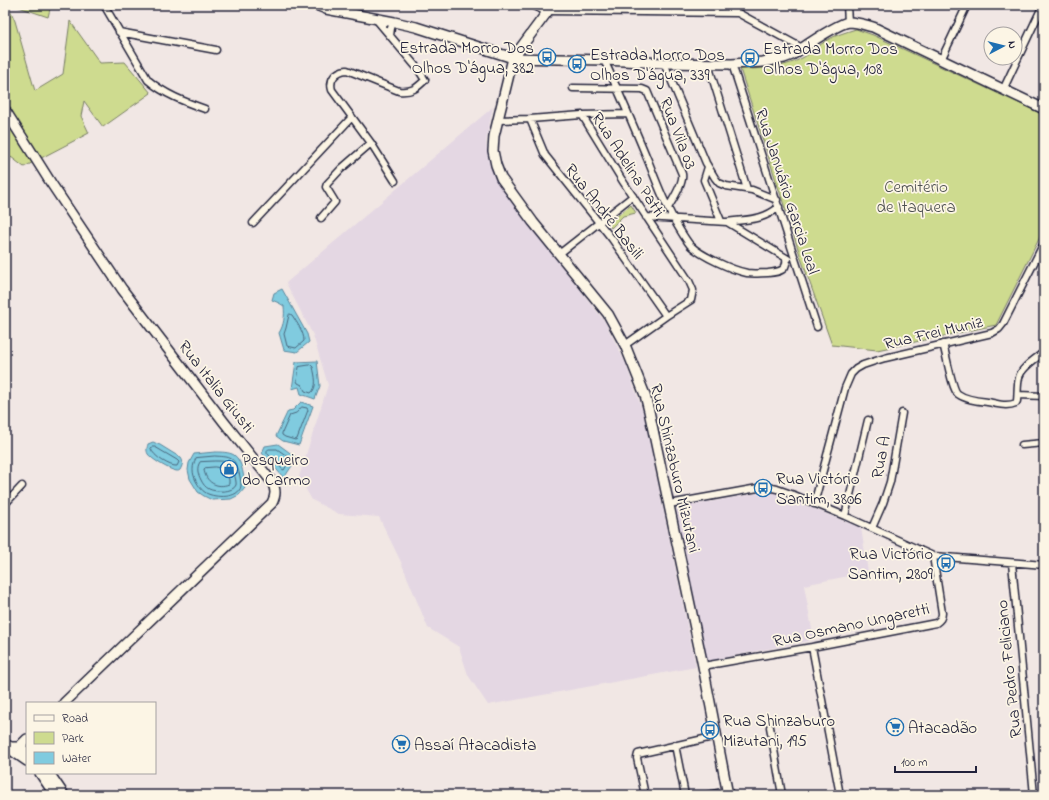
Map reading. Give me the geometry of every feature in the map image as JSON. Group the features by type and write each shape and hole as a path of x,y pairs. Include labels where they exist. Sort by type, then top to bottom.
{"street":[{"path":"104,5 148,80 158,88 204,109"},
{"path":"316,5 416,27 513,58 708,64 763,62 792,55 837,27 848,22 856,23 873,27 1044,109"},
{"path":"535,5 548,11 738,14"},
{"path":"731,5 738,14 802,48"},
{"path":"847,5 848,22"},
{"path":"941,60 967,5"},
{"path":"1003,90 1043,5"},
{"name":"Rua Shinzaburo Mizutani","path":"548,11 513,58 494,136 493,151 496,165 501,178 533,222 608,314 625,345 645,395 703,666 728,793"},
{"path":"375,18 418,69 425,80 412,91 399,91 352,71 346,70 340,72 332,79 331,85 332,90 371,143 395,181"},
{"path":"390,36 391,28 394,22"},
{"path":"119,32 216,50"},
{"path":"604,60 673,219 691,246 706,256 735,270 750,273 768,273 780,270 783,269 786,261"},
{"path":"664,63 711,174 719,183 726,186 759,192 776,200"},
{"path":"708,64 747,189"},
{"name":"Rua Januário Garcia Leal","path":"732,64 817,327"},
{"name":"Rua Vila 03","path":"573,88 617,88 645,90 649,94 683,177 668,208"},
{"name":"Rua Italia Giusti","path":"5,110 51,183 122,289 272,482 275,489 275,496 272,503 65,702"},
{"path":"582,115 628,114"},
{"name":"Rua Adelina Patti","path":"498,120 582,115 689,281 693,290 690,300 666,316"},
{"path":"253,223 352,117"},
{"name":"Rua André Basili","path":"530,119 544,155 599,223 666,316"},
{"path":"321,218 334,202 326,187 327,184 371,143"},
{"path":"708,167 704,180 724,222 786,261 796,261"},
{"path":"559,254 633,196"},
{"path":"646,216 724,222 762,217 770,214 779,207"},
{"name":"Rua Frei Muniz","path":"814,504 845,388 851,374 856,369 885,358 992,333 999,329 1011,310 1044,243"},
{"path":"625,345 666,316"},
{"path":"943,344 953,385 959,395 980,401 1008,405 1016,404 1018,396 1018,378 1020,374 1044,352"},
{"path":"1018,396 1044,396"},
{"name":"Rua A","path":"872,528 890,482 902,413"},
{"path":"845,516 868,420"},
{"path":"1022,445 1044,443"},
{"path":"5,504 22,486"},
{"path":"669,504 768,487 783,491 845,516 933,556 1044,565"},
{"name":"Rua Osmano Ungaretti","path":"703,666 812,647 939,621 942,616 942,612 933,556"},
{"name":"Rua Pedro Feliciano","path":"1012,563 1034,795"},
{"path":"812,647 840,795"},
{"path":"770,727 782,795"},
{"path":"645,795 637,758 638,754 717,736"},
{"path":"26,740 15,748 26,760"},
{"path":"675,745 685,795"},
{"path":"41,774 55,795"},
{"path":"50,774 64,795"},
{"path":"708,795 728,793"}],"shaded area":[{"path":"493,107 486,141 488,158 493,173 503,190 605,322 625,362 643,412 696,667 488,705 468,675 459,647 428,628 401,562 379,517 339,514 312,500 299,477 328,385 313,335 286,283"},
{"path":"770,491 861,528 868,572 804,585 814,640 707,661 676,508"}],"green space":[{"path":"5,5 8,5 15,21 35,91 63,74 70,21 100,63 125,62 151,93 103,127 84,101 81,116 89,133 24,167 11,157 5,179"},
{"path":"13,5 51,5 48,17"},
{"name":"Cemitério de Itaquera","path":"856,29 873,35 1044,115 1044,229 996,325 877,350 832,345 802,261 740,69 764,68 789,64 807,55 830,38"},
{"path":"631,205 636,213 623,216 611,228 608,223"}],"water":[{"path":"282,289 307,334 309,342 297,352 284,350 279,333 284,320 284,306 272,300 274,293"},
{"path":"317,361 320,386 315,399 301,394 299,387 292,389 296,362"},
{"path":"301,402 313,406 299,445 283,441 276,436 288,411 293,410"},
{"path":"153,442 181,458 183,462 179,471 170,469 157,462 147,453 148,444"},
{"path":"278,444 297,458 284,478 262,453 265,446"},
{"path":"215,452 234,455 241,466 245,488 239,495 231,499 212,500 198,492 190,479 188,470 189,463 194,454"}],"place":[{"name":"Estrada Morro Dos Olhos D'água, 382","path":"547,57"},
{"name":"Estrada Morro Dos Olhos D'água, 108","path":"750,58"},
{"name":"Estrada Morro Dos Olhos D'água, 339","path":"577,64"},
{"name":"Pesqueiro do Carmo","path":"229,469"},
{"name":"Rua Victório Santim, 3806","path":"763,488"},
{"name":"Rua Victório Santim, 2809","path":"946,563"},
{"name":"Atacadão","path":"895,727"},
{"name":"Rua Shinzaburo Mizutani, 195","path":"710,730"},
{"name":"Assaí Atacadista","path":"401,744"}]}
